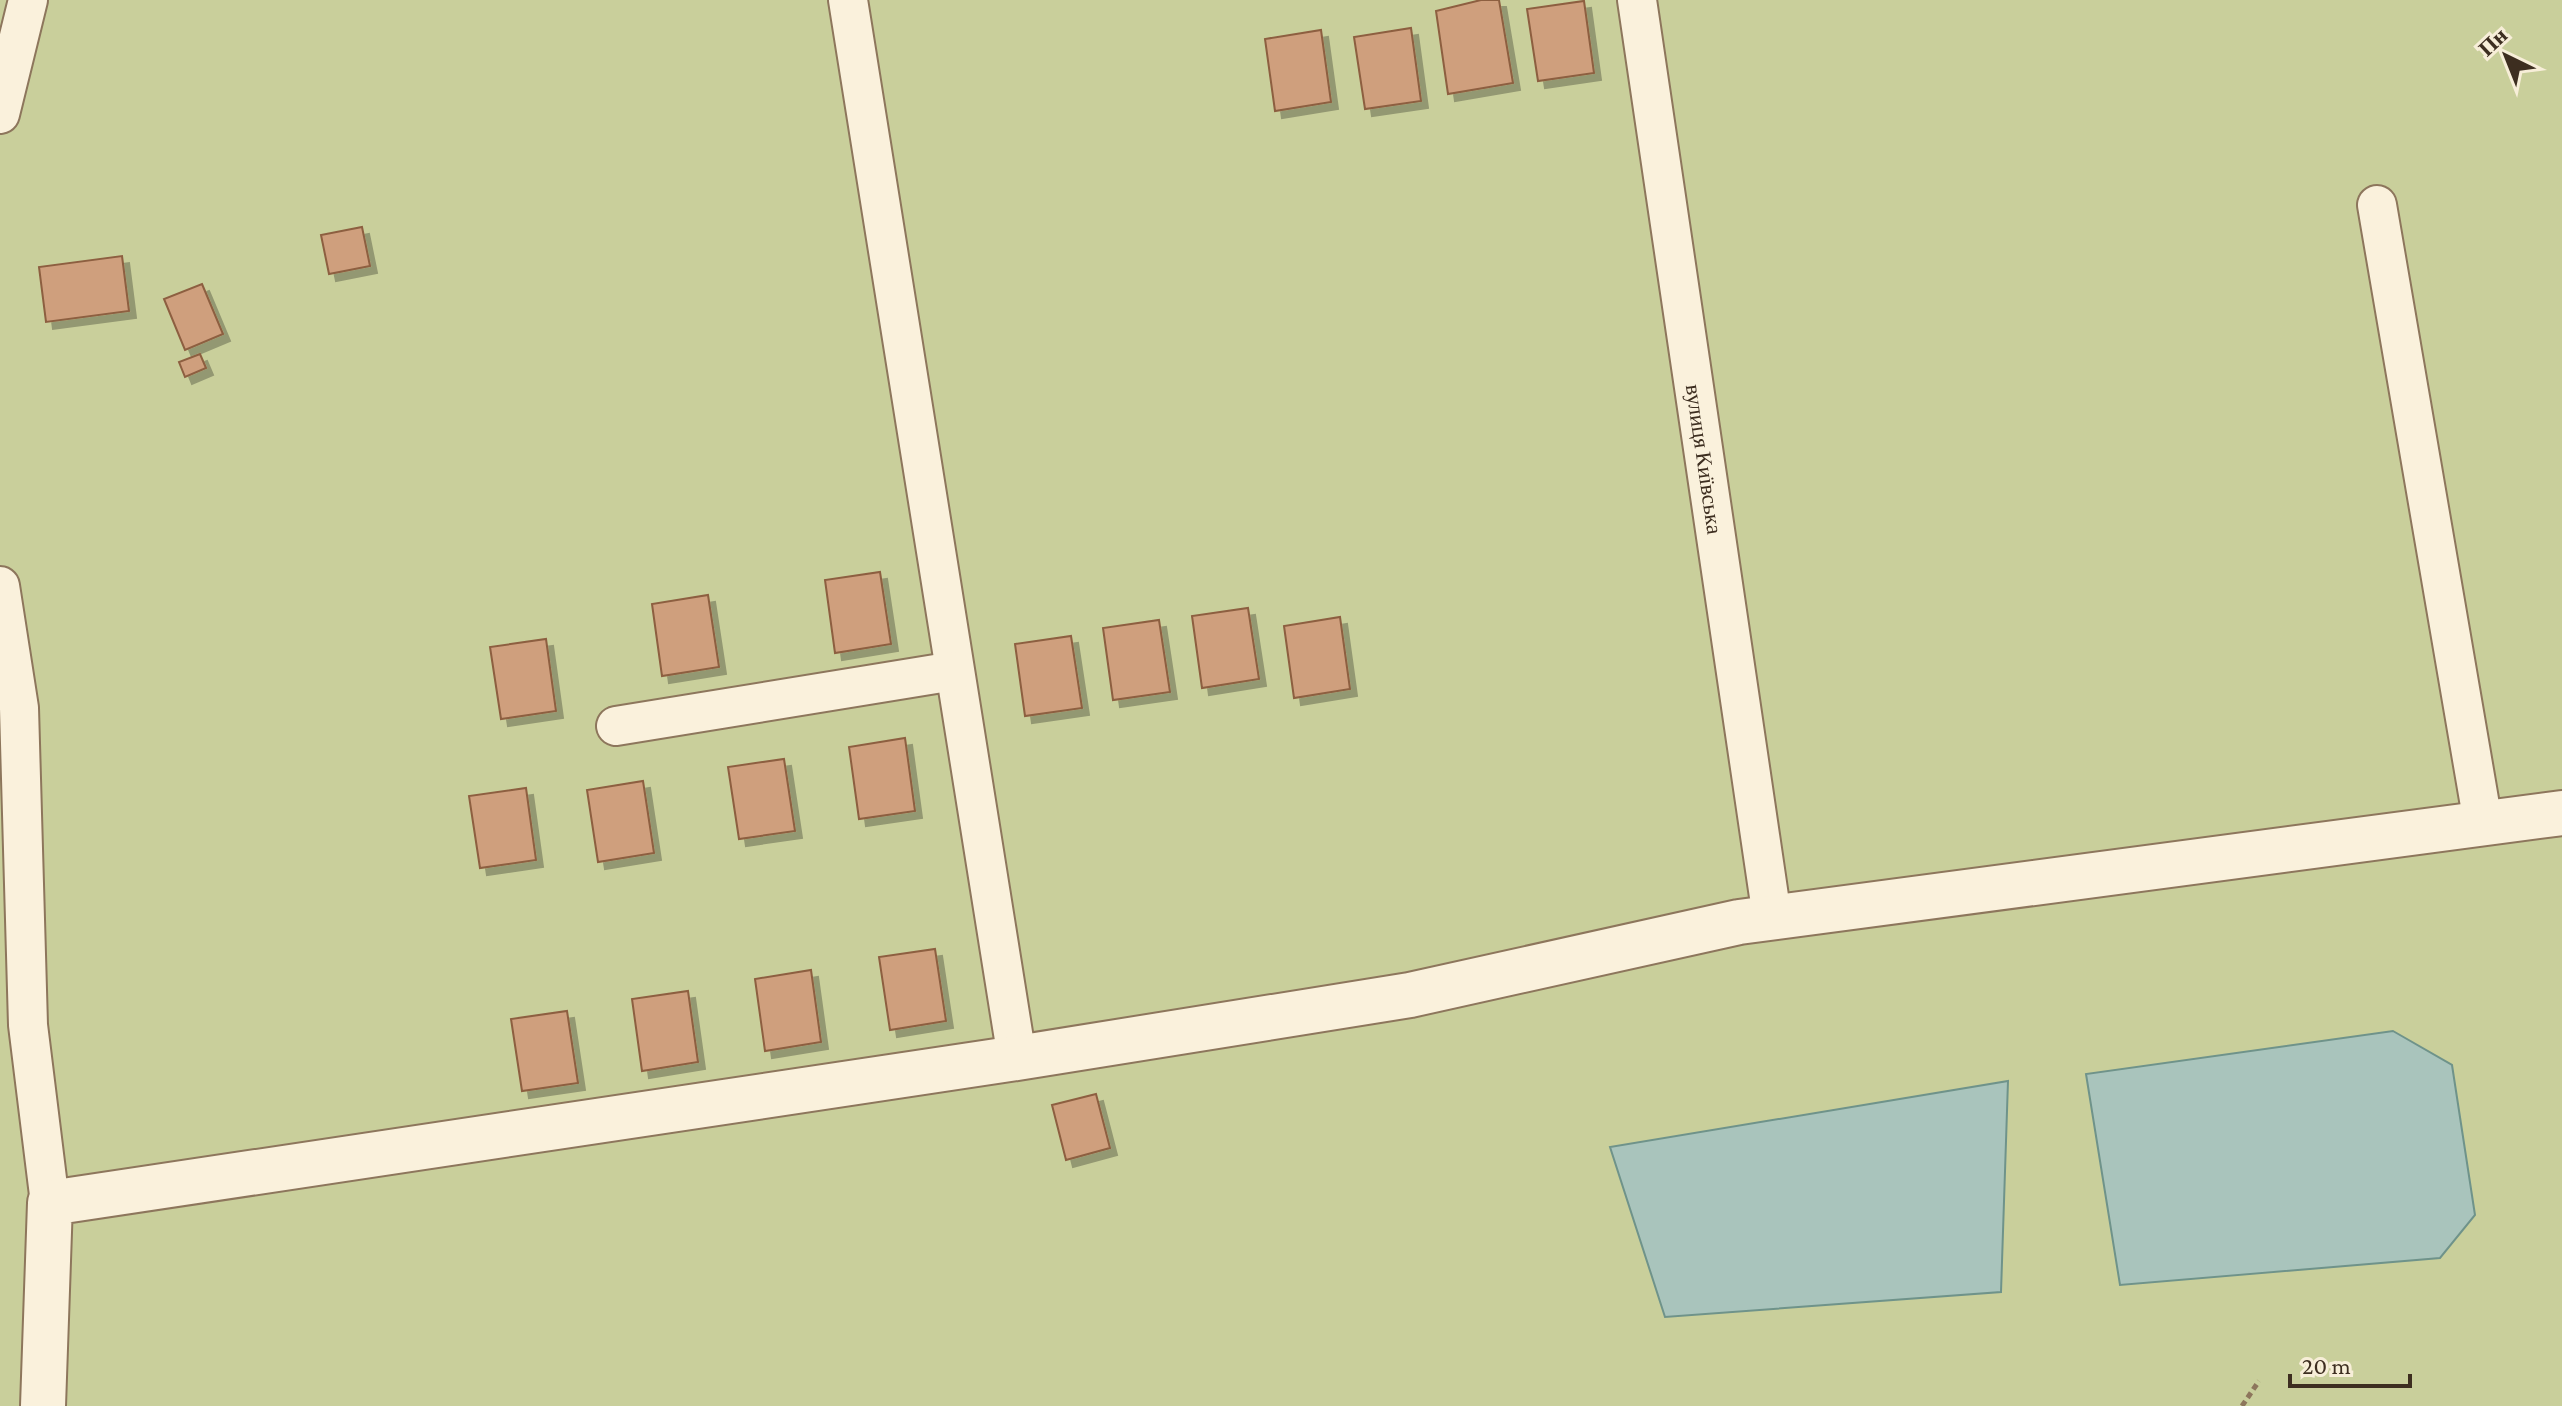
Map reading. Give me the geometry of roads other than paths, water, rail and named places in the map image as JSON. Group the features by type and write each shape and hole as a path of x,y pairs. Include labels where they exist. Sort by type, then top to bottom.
{"street":[{"path":"0,114 28,0"},
{"path":"848,0 1017,1058"},
{"name":"вулиця Київська","path":"1637,0 1772,917"},
{"path":"2377,205 2483,823"},
{"path":"0,586 19,708 28,1025 50,1203 43,1406"},
{"path":"616,726 954,671"},
{"path":"50,1203 1017,1058 1410,995 1739,922 2562,813"}],"water":[{"path":"2393,1031 2452,1065 2475,1215 2440,1258 2120,1285 2086,1074"},
{"path":"2008,1081 2001,1292 1665,1317 1610,1147"}]}
